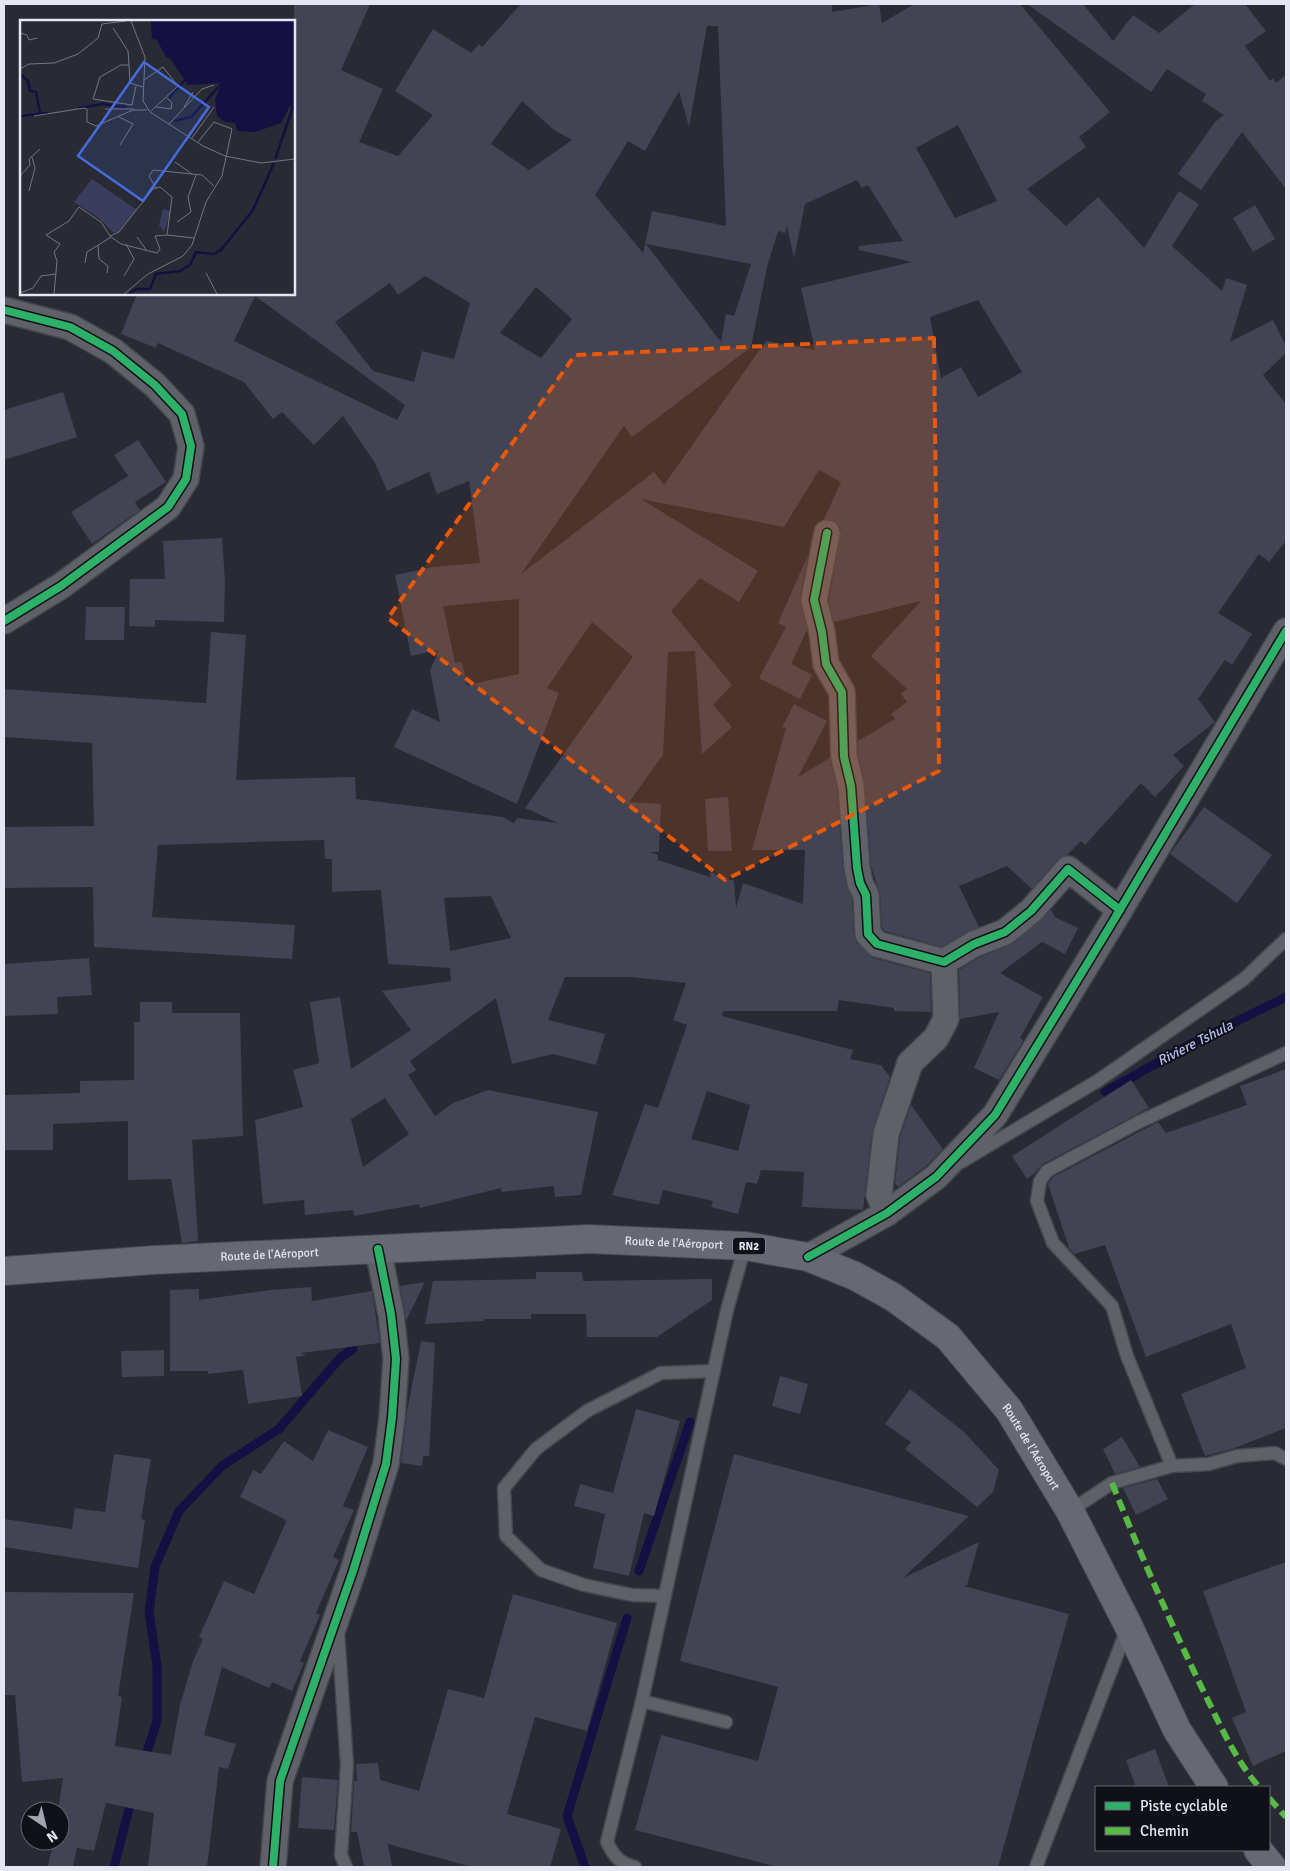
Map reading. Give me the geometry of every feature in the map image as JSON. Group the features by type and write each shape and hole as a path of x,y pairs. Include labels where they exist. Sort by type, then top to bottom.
{"highway":[{"name":"Route de l'Aéroport","path":"4,1271 154,1260 589,1239 745,1246 808,1257 855,1276 893,1297 948,1337 1009,1410 1070,1510 1128,1625 1177,1730 1213,1786"},
{"path":"1259,1851 1272,1867"}],"street":[{"path":"4,310 70,327 113,352 155,385 182,414 191,446 186,479 168,507 61,586 4,621"},
{"path":"827,532 814,600 822,632 826,664 842,692 844,757 851,786 857,868 866,895 868,934 877,944 944,962 974,944 1006,932 1031,911 1068,868 1120,910"},
{"path":"808,1257 887,1213 936,1177 995,1115 1286,631"},
{"path":"887,1213 879,1195 886,1134 910,1063 936,1038 946,1019 944,962"},
{"path":"273,1867 280,1780 337,1617 386,1464 392,1418 396,1360 392,1314 378,1249"}],"lane":[{"path":"936,1177 1099,1080 1244,979 1286,939"},
{"path":"1172,1466 1127,1356 1112,1306 1053,1242 1037,1201 1040,1181 1047,1171 1137,1123 1286,1053"},
{"path":"635,1867 621,1864 612,1854 606,1842 642,1701 727,1310 745,1246"},
{"path":"665,1596 632,1595 584,1585 541,1570 506,1536 504,1488 536,1449 587,1412 661,1373 714,1371"},
{"path":"1070,1510 1112,1483 1172,1466 1208,1464 1237,1456 1274,1453 1286,1459"},
{"path":"337,1617 347,1765 341,1856 346,1867"},
{"path":"1036,1867 1128,1625"},
{"path":"642,1701 726,1722"}],"highlighted area":[{"path":"934,338 939,771 725,880 388,618 575,355"}],"building":[{"path":"294,4 370,4 341,70 383,89 359,142 398,156 433,115 395,91 433,29 471,53 479,44 482,47 521,4 832,4 832,12 879,4 882,23 914,4 1020,4 1110,112 1079,137 1086,147 1027,189 1066,226 1098,197 1144,248 1179,191 1199,204 1172,246 1222,291 1226,278 1247,285 1230,342 1273,320 1286,346 1286,353 1263,375 1286,404 1286,541 1269,562 1259,554 1218,613 1252,634 1232,665 1225,660 1198,699 1215,722 1173,755 1184,766 1155,797 1141,783 1085,845 1081,841 1067,855 1058,859 1032,889 1007,866 959,886 979,927 942,947 885,931 882,928 880,894 871,866 865,785 858,755 858,741 895,719 891,714 907,702 901,694 907,689 871,656 921,601 834,622 829,600 841,529 836,522 824,519 841,482 819,470 784,527 641,499 758,571 739,602 700,578 671,611 732,685 713,705 732,727 702,754 695,651 668,652 663,755 629,802 661,804 659,852 650,852 658,855 658,860 710,877 710,872 734,881 736,908 743,883 803,904 805,850 752,850 786,728 782,727 794,704 827,721 798,777 830,758 837,788 843,871 852,899 854,935 857,943 873,958 930,973 931,1012 894,1011 894,1008 839,1000 837,1011 723,1011 722,1016 853,1050 850,1059 881,1065 890,1077 872,1132 863,1210 802,1207 804,1172 761,1170 757,1184 746,1182 738,1214 711,1207 713,1201 663,1190 659,1205 612,1195 645,1104 658,1108 687,1025 673,1020 686,983 630,977 565,977 548,1020 605,1034 596,1065 553,1054 512,1064 496,998 410,1061 416,1070 408,1075 435,1116 453,1103 488,1090 598,1112 581,1195 555,1197 554,1186 502,1192 501,1188 420,1208 419,1204 354,1216 353,1210 305,1215 304,1200 263,1204 255,1120 303,1107 293,1070 319,1063 310,1002 340,997 351,1069 411,1030 382,991 451,981 450,968 388,964 381,890 332,892 332,859 325,859 324,840 158,845 152,917 295,925 292,959 94,947 93,887 4,888 4,827 94,826 92,743 4,737 4,689 206,703 211,632 246,635 236,780 355,777 356,799 503,817 514,823 517,818 558,823 525,808 633,657 592,622 547,688 559,693 517,804 394,747 412,709 440,722 430,670 439,650 411,656 395,575 433,567 480,563 469,481 437,494 429,472 387,491 375,463 343,416 314,445 282,412 273,419 244,382 158,343 156,348 121,334 137,295 295,295","holes":["707,26 718,26 726,226 652,211 643,253 595,195 628,141 645,151 679,91 689,127","522,101 554,130 572,140 529,170 491,144","958,125 997,201 955,218 916,148","857,180 862,188 868,185 903,241 859,246 859,250 912,262 801,288 815,350 766,341 664,485 654,472 521,574 624,426 632,437 751,347 767,267 778,231 785,233 787,226 794,258 805,204","646,244 751,264 734,316 726,314 721,342","425,276 470,303 454,359 422,351 414,382 373,371 335,322 390,283 398,295","536,287 572,319 541,358 500,333","255,296 405,405 397,420 234,341","978,300 1022,372 978,397 961,367 941,378 930,317","519,599 519,674 467,685 462,662 455,663 443,606","491,896 511,938 450,951 444,898","707,1091 750,1105 738,1151 691,1139","385,1098 409,1134 363,1167 351,1119"]},
{"path":"1027,4 1083,4 1113,41 1133,15 1159,33 1195,4 1245,4 1266,31 1245,46 1270,81 1273,78 1276,83 1286,75 1286,189 1242,132 1201,190 1178,174 1215,122 1224,115 1202,101 1206,94 1167,69 1151,92"},
{"path":"1255,205 1275,239 1253,252 1233,218"},
{"path":"63,392 77,437 4,460 4,410"},
{"path":"138,440 166,482 135,502 140,510 92,544 71,512 128,476 114,455"},
{"path":"222,538 225,580 224,622 155,620 155,627 129,626 130,579 165,579 163,541"},
{"path":"808,555 800,598 807,630 791,664 812,675 800,699 759,678 786,627 778,623"},
{"path":"86,607 125,607 124,640 85,640"},
{"path":"728,797 732,851 708,851 705,799"},
{"path":"1204,807 1272,855 1237,903 1170,854"},
{"path":"1051,910 1055,917 1078,928 1065,954 1042,942 1000,973 1043,997 1020,1038 1023,1040 1021,1045 999,1080 974,1068 999,1012 960,1019 959,970 980,957 1014,943"},
{"path":"89,958 92,995 57,997 58,1014 4,1016 4,964"},
{"path":"140,1002 172,1002 172,1013 240,1013 243,1136 192,1140 198,1241 182,1243 171,1179 128,1180 128,1121 53,1124 53,1150 4,1150 4,1095 80,1093 80,1081 134,1080 134,1022 140,1022"},
{"path":"1286,1069 1286,1428 1232,1449 1205,1456 1181,1394 1246,1368 1231,1324 1146,1357 1105,1245 1074,1254 1069,1248 1048,1184 1053,1177 1158,1122 1166,1133 1247,1105 1240,1086"},
{"path":"1131,1080 1149,1108 1043,1164 1027,1179 1012,1156"},
{"path":"911,1105 943,1149 926,1166 898,1187 895,1183 900,1137"},
{"path":"536,1272 582,1272 583,1281 712,1279 712,1300 657,1337 587,1337 586,1314 531,1314 531,1319 484,1319 484,1321 425,1324 433,1281 536,1279"},
{"path":"425,1282 406,1321 400,1286"},
{"path":"311,1287 312,1301 372,1291 380,1343 301,1353 306,1355 296,1357 302,1396 248,1404 243,1370 208,1374 208,1371 170,1371 170,1290 199,1289 199,1300 270,1290"},
{"path":"421,1341 435,1343 429,1456 423,1456 422,1466 401,1463 407,1411"},
{"path":"164,1350 164,1376 122,1377 121,1351"},
{"path":"780,1376 808,1384 800,1414 772,1406"},
{"path":"910,1389 964,1432 999,1470 993,1492 977,1507 905,1449 911,1442 885,1424"},
{"path":"636,1409 680,1421 654,1516 644,1513 629,1576 593,1568 605,1514 574,1506 580,1484 613,1493"},
{"path":"328,1430 368,1447 343,1506 354,1510 333,1557 339,1560 316,1613 320,1615 300,1661 304,1663 292,1691 272,1682 269,1688 222,1667 204,1735 236,1744 228,1769 219,1767 207,1867 148,1867 154,1813 106,1803 94,1851 77,1848 73,1867 48,1867 51,1851 70,1851 70,1801 60,1801 63,1778 22,1782 15,1695 4,1695 4,1592 134,1593 118,1696 122,1697 115,1746 171,1755 180,1705 193,1661 203,1639 199,1637 224,1581 254,1594 286,1522 284,1519 240,1497 253,1470 261,1474 284,1441 313,1461"},
{"path":"1122,1437 1140,1467 1115,1474 1103,1449"},
{"path":"114,1454 151,1459 141,1519 145,1520 138,1568 4,1547 4,1519 72,1529 75,1508 105,1512"},
{"path":"734,1454 969,1516 903,1578 979,1542 967,1585 964,1586 1069,1614 998,1867 777,1867 635,1830 661,1735 758,1761 778,1687 680,1661"},
{"path":"1157,1479 1168,1499 1136,1515 1123,1488"},
{"path":"1286,1562 1286,1751 1253,1766 1232,1718 1246,1712 1203,1591"},
{"path":"513,1594 617,1623 587,1731 535,1717 507,1814 561,1829 550,1867 472,1867 388,1844 392,1867 364,1867 357,1832 351,1832 354,1781 357,1781 356,1764 378,1763 380,1780 419,1791 448,1689 484,1698"},
{"path":"1155,1749 1169,1786 1136,1786 1126,1760"},
{"path":"302,1777 338,1780 334,1830 298,1828"}],"waterway":[{"name":"Riviere Tshula","path":"1105,1092 1189,1045 1286,997"},
{"path":"144,1761 157,1721 157,1666 149,1612 155,1567 179,1511 222,1466 279,1429 340,1358 353,1349"},
{"path":"639,1571 690,1422"},
{"path":"585,1867 567,1816 627,1618"},
{"path":"114,1867 132,1797"}],"marked path":[{"path":"1112,1483 1154,1584 1199,1682 1233,1750 1258,1786"},
{"path":"1270,1799 1286,1817"}],"cycle path":[{"path":"4,310 70,327 113,351 155,385 182,414 191,446 186,479 168,507 61,586 4,621"},
{"path":"827,533 814,600 822,632 826,664 842,692 844,757 851,786 857,868 860,883 866,895 868,934 877,944 944,962 974,944 1005,932 1031,911 1068,869 1120,910"},
{"path":"808,1257 887,1213 936,1177 995,1115 1286,631"},
{"path":"273,1867 280,1781 353,1571 386,1464 392,1418 396,1359 391,1314 378,1249"}]}
